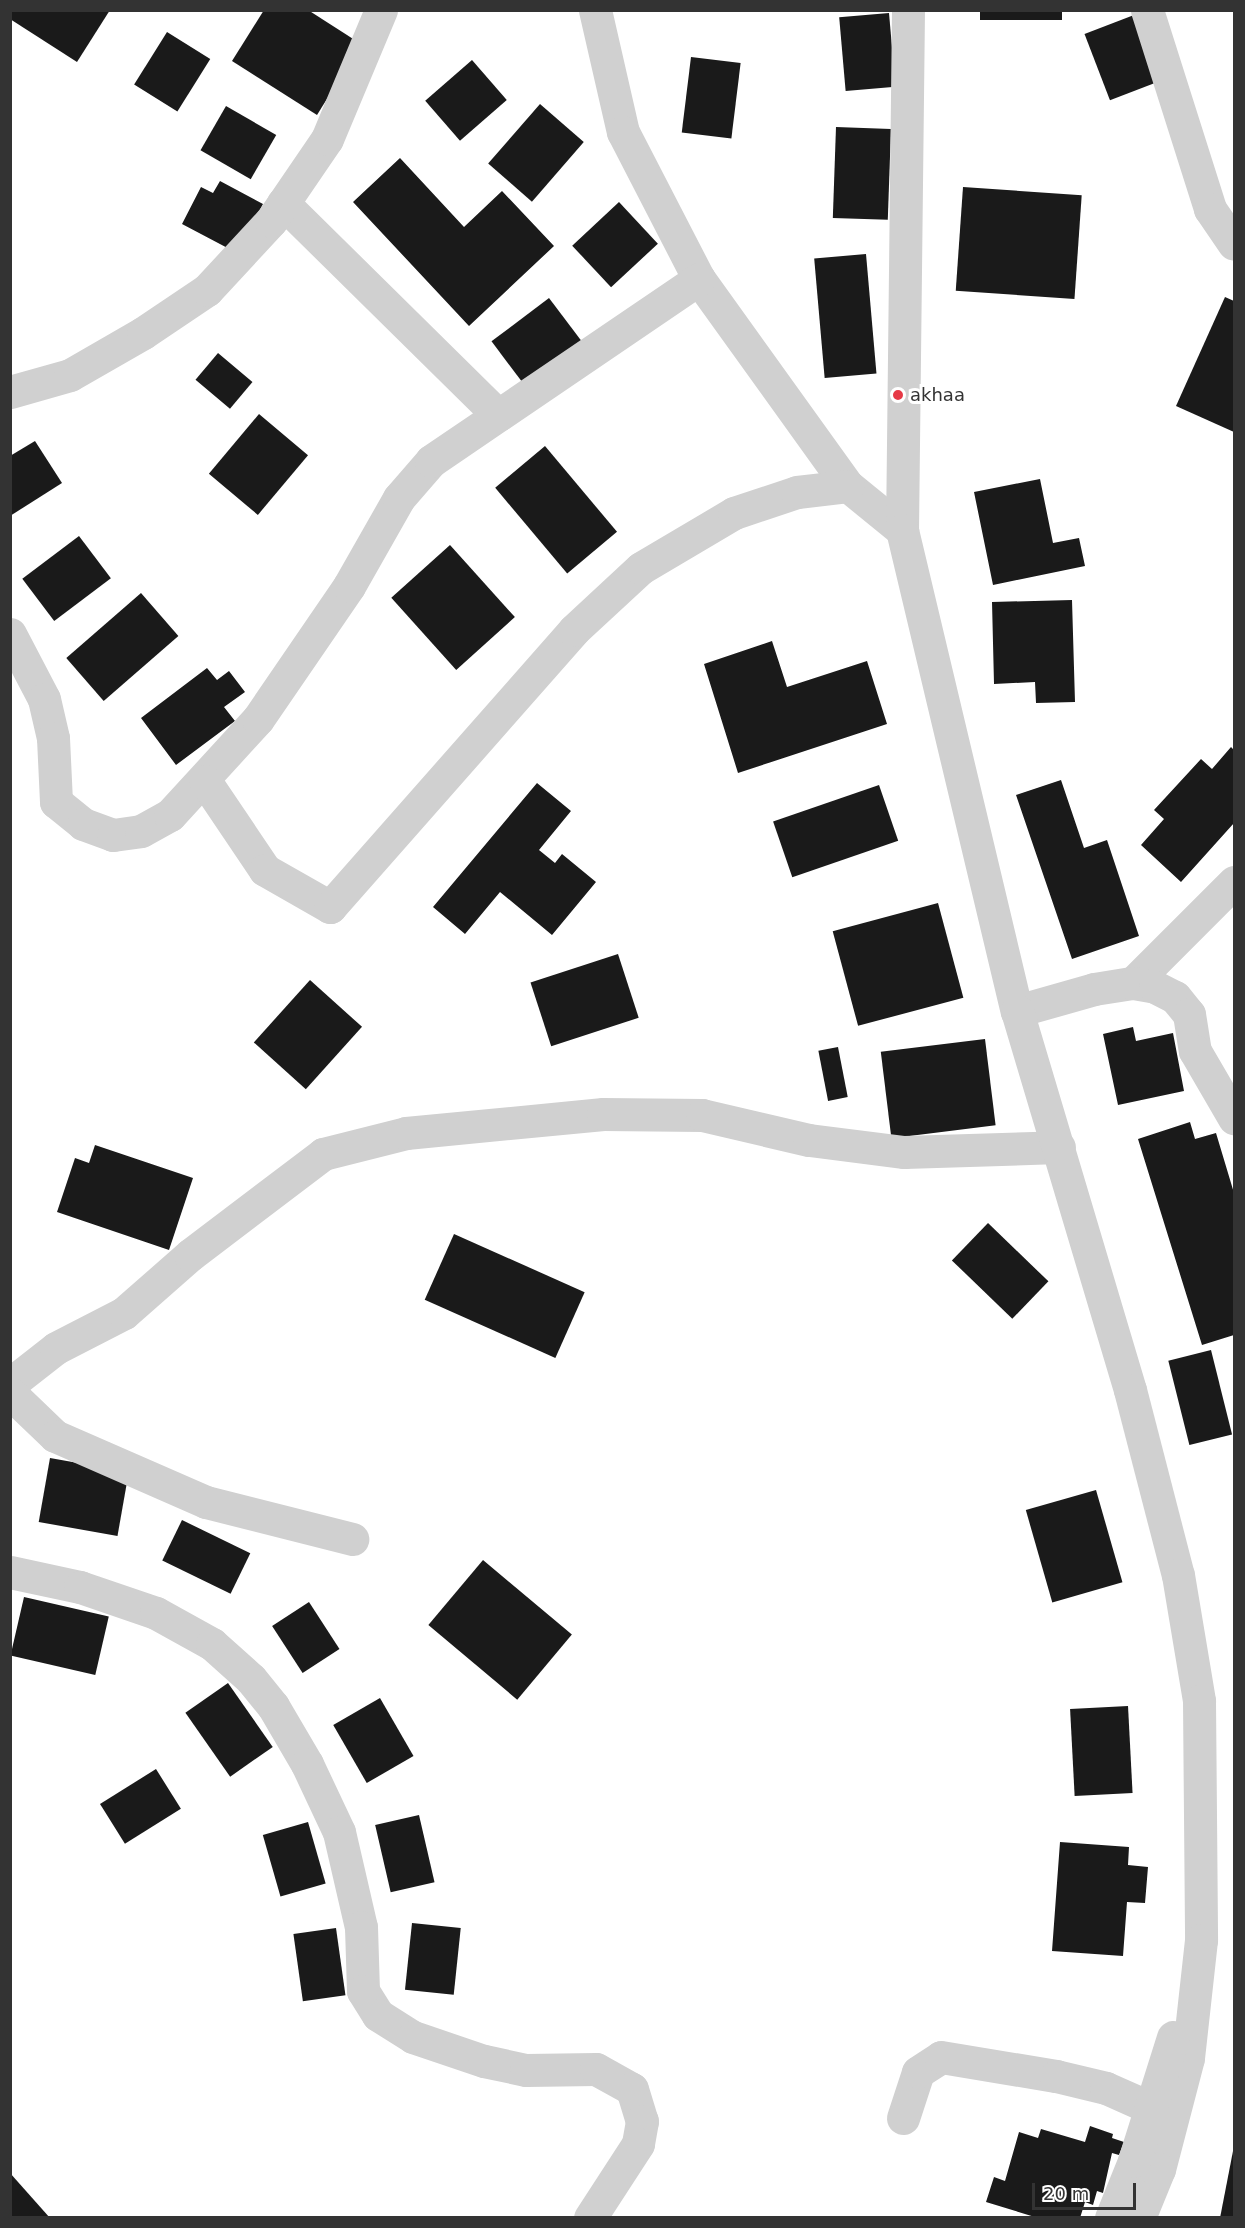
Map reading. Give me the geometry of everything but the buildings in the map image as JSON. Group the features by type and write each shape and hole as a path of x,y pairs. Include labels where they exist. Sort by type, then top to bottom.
{"street":[{"path":"10,392 70,375 143,333 207,290 283,203 327,139 381,10"},
{"path":"595,10 623,132 699,279 848,486 902,530"},
{"path":"908,10 902,530 1017,1011 1059,1147 1178,1575 1199,1701 1201,1940 1188,2058 1162,2158 1140,2217"},
{"path":"1147,10 1210,209 1234,244"},
{"path":"283,203 498,415"},
{"path":"10,634 44,699 53,738 56,802 83,824 113,835 141,831 170,815 205,781 258,719 310,649 399,498 431,461 699,279"},
{"path":"205,781 265,870 330,906 574,630 641,568 734,513 797,492 848,486"},
{"path":"1133,983 1234,882"},
{"path":"1017,1011 1094,990 1133,983 1155,987 1174,997 1189,1014 1195,1051 1234,1118"},
{"path":"10,1384 56,1348 124,1313 190,1255 323,1154 406,1133 603,1114 702,1115 809,1140 904,1152 1059,1147"},
{"path":"10,1393 55,1436 206,1502 352,1539"},
{"path":"10,1572 80,1587 156,1614 212,1644 251,1679 273,1706 307,1764 339,1832 361,1927 363,1991 378,2015 413,2037 484,2061 526,2070 596,2069 632,2089 642,2121 638,2144 590,2217"},
{"path":"1111,2217 1151,2108 1201,1940"},
{"path":"903,2118 918,2072 941,2057 1076,2080 1106,2088 1151,2108"}],"place":[{"name":"akhaa","path":"898,395"}]}
